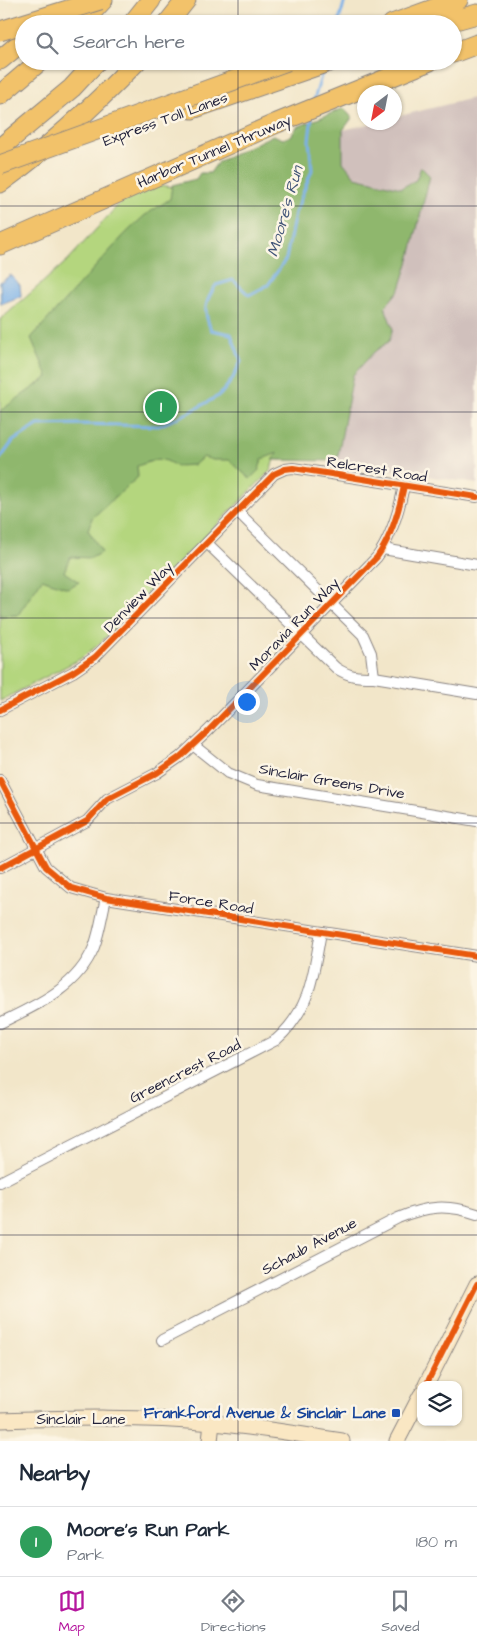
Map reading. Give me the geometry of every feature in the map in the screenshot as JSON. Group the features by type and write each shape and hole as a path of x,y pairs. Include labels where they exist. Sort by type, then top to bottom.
{"highway":[{"path":"51,15 67,0"},
{"path":"89,15 102,0"},
{"path":"53,15 102,0"},
{"path":"139,15 151,0"},
{"path":"174,15 186,0"},
{"path":"416,15 454,1"},
{"path":"462,15 477,9"},
{"path":"462,18 477,14"},
{"path":"0,31 15,26"},
{"path":"462,50 477,44"},
{"path":"0,60 15,48"},
{"path":"0,95 29,70"},
{"path":"0,148 72,88 89,70"},
{"path":"0,183 31,160 97,103 128,70"},
{"name":"Express Toll Lanes","path":"0,165 262,70"},
{"name":"Express Toll Lanes","path":"0,178 306,70"},
{"name":"Harbor Tunnel Thruway","path":"0,245 277,123 408,70"}],"street":[{"name":"Relcrest Road","path":"274,474 292,468 477,497"},
{"name":"Denview Way","path":"0,710 73,672 95,657 274,474"},
{"name":"Moravia Run Way","path":"0,868 87,821 107,799 169,765 193,745 382,549 398,514 404,486"},
{"path":"238,512 332,603 363,636 371,653 374,677"},
{"path":"207,543 336,668 347,675 374,677 477,694"},
{"path":"382,549 477,565"},
{"name":"Sinclair Greens Drive","path":"193,745 228,773 257,785 477,821"},
{"name":"Force Road","path":"0,780 46,867 71,888 106,898 477,956"},
{"path":"0,1024 57,994 77,974 89,958 94,946 106,898"},
{"name":"Greencrest Road","path":"0,1182 276,1040 293,1023 309,992 321,932"},
{"name":"Schaub Avenue","path":"162,1340 398,1218 424,1209 456,1207 477,1214"},
{"path":"428,1381 477,1284"},
{"path":"398,1441 417,1404"},
{"name":"Sinclair Lane","path":"0,1420 142,1418 212,1423 342,1441"},
{"path":"210,1441 212,1423"}],"shaded area":[{"path":"477,97 477,484 337,461 353,375 374,352 389,341 385,307 400,289 430,176 416,180 401,188 355,177 343,162 343,130 357,127 357,130 402,130 402,115"}],"green space":[{"path":"344,108 352,118 343,130 343,162 355,177 401,188 416,180 421,167 430,176 400,289 385,307 393,329 389,341 374,352 353,375 337,461 272,460 278,453 262,459 259,470 250,479 229,460 213,460 203,457 194,465 176,466 158,459 137,466 138,477 92,518 88,530 102,552 91,558 70,557 64,572 79,582 68,588 42,579 18,615 0,616 0,411 48,377 31,338 125,234 144,216 170,199 172,185 196,179 200,173 210,173 218,162 273,135 283,139 291,136 297,127"},
{"path":"139,182 267,201 372,352 273,462 271,470 98,645 80,659 0,701 0,320 68,260"}],"water":[{"path":"11,275 20,285 21,296 1,304 0,282"}],"waterway":[{"name":"Moore's Run","path":"341,15 345,0"},
{"name":"Moore's Run","path":"314,100 323,70"},
{"name":"Moore's Run","path":"0,459 13,441 38,425 159,426 190,412 220,395 232,380 241,361 231,334 211,330 206,312 207,302 216,285 233,280 249,295 268,285 286,259 295,213 312,170 309,140 312,116"}],"cycle path":[{"path":"0,710 73,672 95,657 274,474 285,469 293,468 477,497"},
{"path":"0,868 87,821 107,799 157,773 180,757 208,731 377,557 387,541 394,523 404,486"},
{"path":"0,780 46,867 71,888 106,898 477,956"},
{"path":"428,1381 477,1284"}],"place":[{"name":"Moore's Run Park","path":"161,407"},
{"name":"Frankford Avenue & Sinclair Lane","path":"396,1413"}]}
